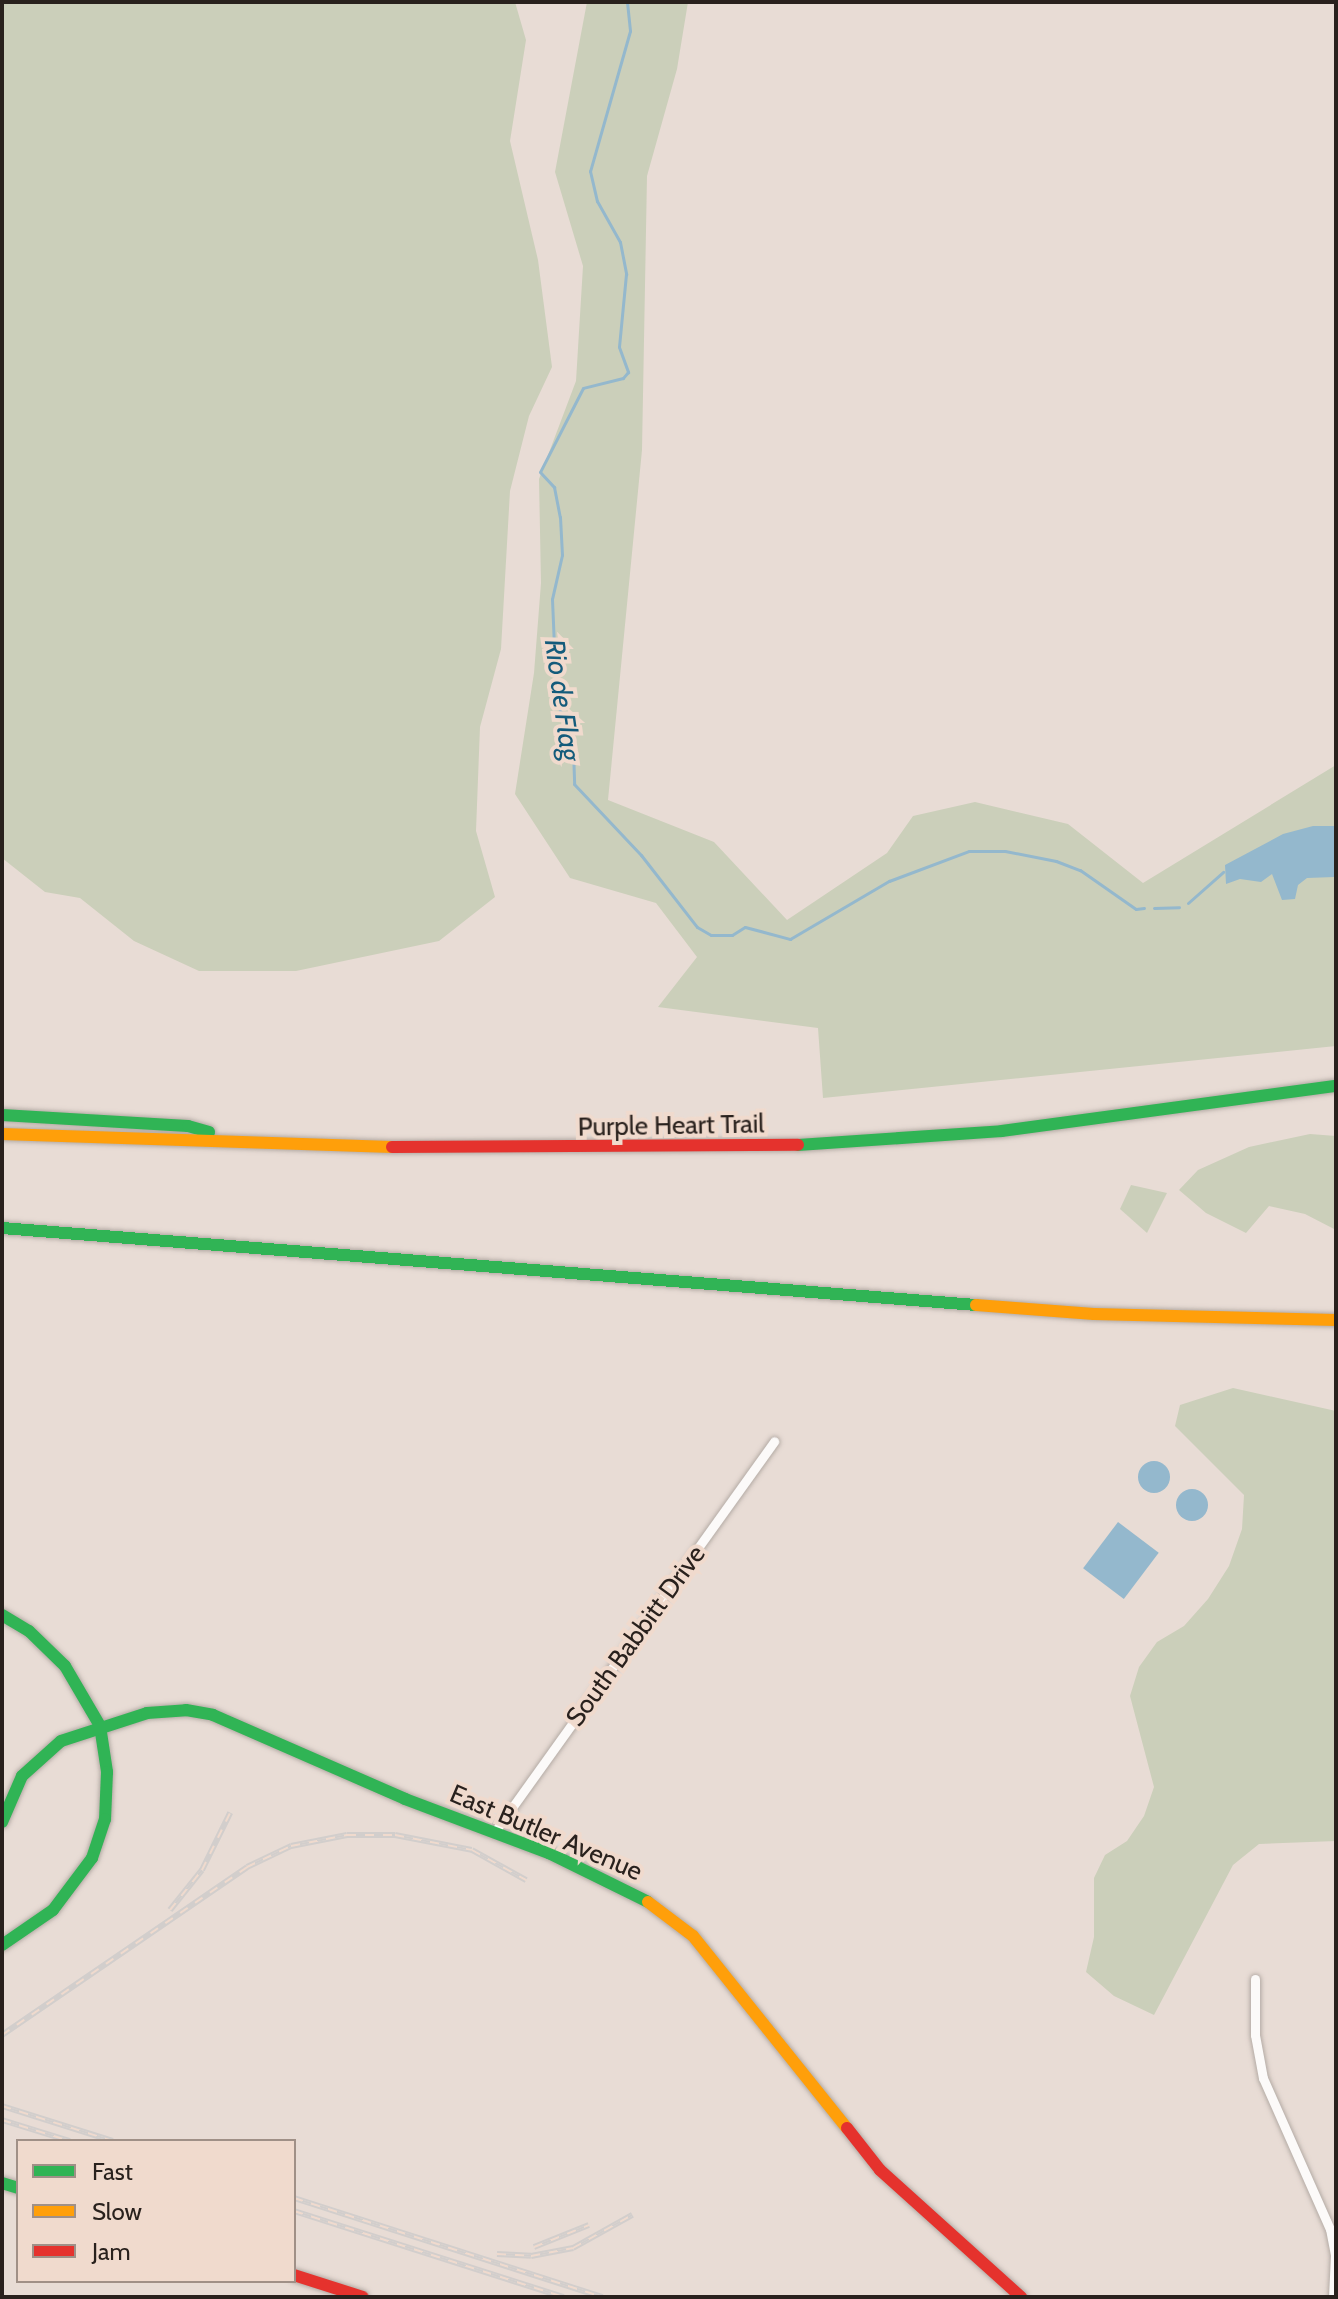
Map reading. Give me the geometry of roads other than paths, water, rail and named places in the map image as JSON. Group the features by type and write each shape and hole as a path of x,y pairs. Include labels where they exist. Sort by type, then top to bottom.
{"main road":[{"name":"Purple Heart Trail","path":"2,1134 225,1138 431,1148 744,1149 1002,1131 1336,1086"},
{"path":"2,1115 188,1126 225,1138"},
{"path":"2,1228 347,1252 1020,1309 1265,1321 1336,1320"},
{"path":"2,1239 319,1255 347,1252"},
{"path":"2,1615 29,1631 65,1666 100,1726 107,1772 105,1819 92,1858 53,1910 2,1945"},
{"name":"East Butler Avenue","path":"2,1822 22,1776 37,1759 61,1741 100,1726 162,1711 213,1715 405,1799 496,1830 637,1894 693,1936 880,2170 1021,2297"},
{"path":"296,2276 363,2297"}],"street":[{"name":"South Babbitt Drive","path":"496,1830 774,1441"},
{"path":"1255,1979 1255,2035 1263,2078 1333,2228 1333,2297"}],"water":[{"path":"1313,826 1336,826 1334,877 1307,878 1298,885 1295,899 1282,900 1272,874 1261,882 1240,879 1226,884 1225,865 1283,834"},
{"path":"1154,1461 1165,1466 1170,1477 1165,1488 1154,1493 1143,1488 1138,1477 1143,1466"},
{"path":"1192,1489 1203,1494 1208,1505 1203,1516 1192,1521 1181,1516 1176,1505 1181,1494"},
{"path":"1118,1522 1159,1553 1124,1599 1083,1568"}],"waterway":[{"name":"Rio de Flag","path":"627,2 630,31 590,171 597,201 620,242 626,274 619,347 628,372 623,378 583,388 540,472 554,487 560,517 562,555 552,599 554,646 559,707 573,750 574,784 641,855 697,927 711,935 732,935 745,927 790,939 889,881 969,851 1005,851 1056,861 1080,870 1136,909 1144,908"},
{"name":"Rio de Flag","path":"1188,903 1223,872"},
{"name":"Rio de Flag","path":"1154,908 1179,907"}],"railway":[{"path":"170,1910 202,1870 230,1813"},
{"path":"2,2035 247,1867 291,1846 347,1835 395,1835 472,1850 526,1880"},
{"path":"2,2106 107,2139"},
{"path":"2,2120 64,2139"},
{"path":"296,2199 602,2297"},
{"path":"296,2212 564,2297"},
{"path":"497,2254 531,2256 573,2248 632,2215"},
{"path":"534,2247 589,2225"}]}
